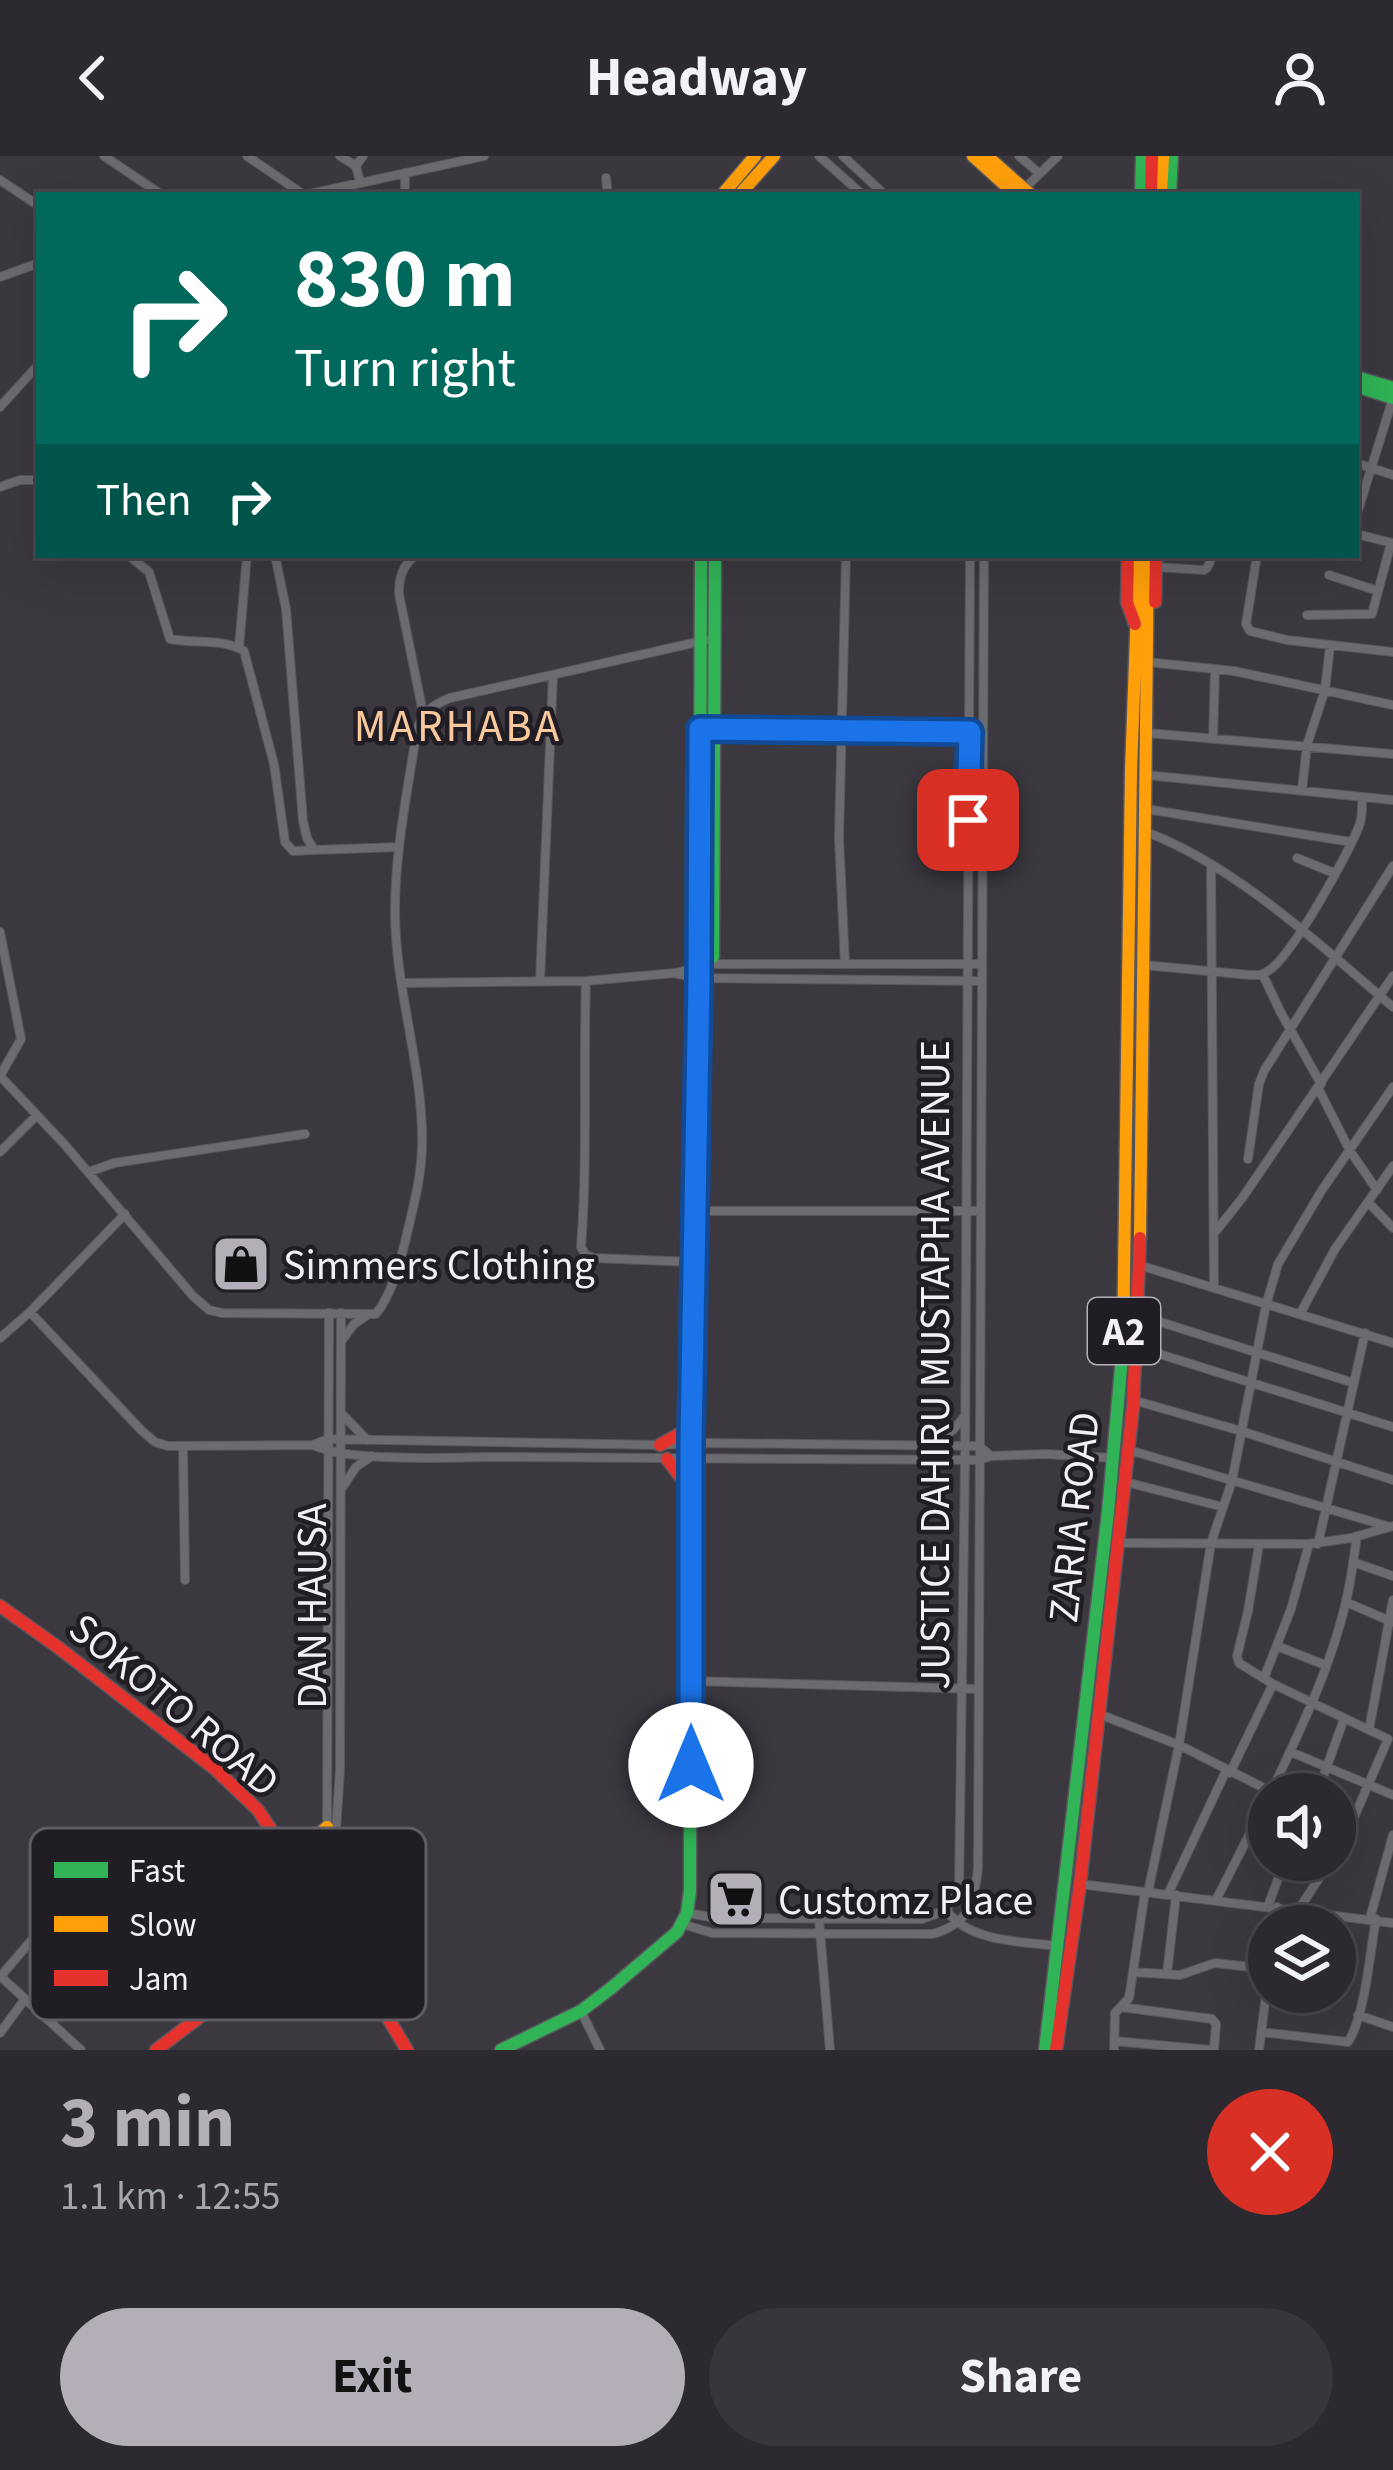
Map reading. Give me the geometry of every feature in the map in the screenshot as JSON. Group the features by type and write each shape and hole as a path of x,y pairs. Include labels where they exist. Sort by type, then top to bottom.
{"main road":[{"path":"724,192 754,156"},
{"path":"743,192 774,156"},
{"path":"973,156 1023,192"},
{"path":"987,156 1023,192"},
{"path":"1151,192 1152,156"},
{"path":"1166,192 1167,156"},
{"path":"1129,192 1142,164"},
{"path":"1359,377 1393,388"},
{"path":"1359,387 1393,398"},
{"path":"700,558 708,639"},
{"path":"501,2050 581,2011 644,1960 685,1919 691,1891 691,1443 699,972 708,639 715,558"},
{"name":"ZARIA ROAD","path":"1056,2050 1080,1884 1129,1450 1138,1315 1147,662 1142,629 1128,610 1128,558"},
{"name":"ZARIA ROAD","path":"1142,629 1155,607 1150,558"},
{"name":"ZARIA ROAD","path":"1045,2050 1123,1349 1131,770 1150,558"},
{"path":"707,729 713,957"},
{"path":"660,1445 681,1433 693,1411"},
{"path":"667,1460 692,1494"},
{"name":"SOKOTO ROAD","path":"0,1606 215,1769 270,1828"},
{"path":"156,2050 196,2020"},
{"name":"SOKOTO ROAD","path":"388,2020 406,2050"}],"street":[{"path":"104,156 158,192"},
{"path":"247,156 301,192"},
{"path":"340,156 356,166 360,182"},
{"path":"356,166 363,156"},
{"path":"421,169 425,156"},
{"path":"318,192 484,156"},
{"path":"819,156 859,192"},
{"path":"843,156 882,192"},
{"path":"1018,156 1039,173"},
{"path":"1025,192 1058,156"},
{"path":"405,172 405,192"},
{"path":"606,178 608,192"},
{"path":"0,180 36,204"},
{"path":"0,278 36,264"},
{"path":"0,407 36,367"},
{"path":"1359,508 1393,398"},
{"path":"1359,464 1393,475"},
{"path":"0,487 36,480"},
{"path":"1307,615 1372,614 1392,543 1359,535"},
{"path":"132,558 148,572"},
{"path":"147,558 170,639 239,647"},
{"path":"247,558 239,647 248,659 274,764 285,842 293,850 399,847"},
{"path":"276,558 286,609 303,821 314,850"},
{"path":"413,558 399,579 399,594 423,714"},
{"path":"844,964 839,838 846,558"},
{"name":"JUSTICE DAHIRU MUSTAPHA AVENUE","path":"946,1910 959,1891 970,558"},
{"path":"685,1919 712,1933 933,1934 956,1924 968,1911 978,1869 984,558"},
{"path":"1150,558 1204,570 1212,558"},
{"path":"1257,558 1247,628 1252,632 1393,652"},
{"path":"1329,575 1378,591"},
{"path":"0,932 21,1040 0,1076 193,1296 209,1310 222,1313 376,1315 400,1260 420,1180 418,1083 395,907 416,729 423,714 450,698 708,639"},
{"path":"1302,790 1307,746 1325,691 1330,646"},
{"path":"1147,662 1215,669 1393,705"},
{"path":"1213,739 1215,669"},
{"path":"541,981 553,675"},
{"path":"707,729 983,732"},
{"path":"1147,733 1393,754"},
{"path":"1146,775 1393,800"},
{"path":"1144,965 1263,974 1282,957 1334,873 1362,819 1362,797"},
{"path":"1146,809 1351,842"},
{"path":"1146,832 1185,849 1259,897 1393,1007"},
{"path":"1297,858 1334,873"},
{"path":"1210,866 1214,1287"},
{"path":"1248,1159 1259,1084 1393,866"},
{"path":"402,982 586,981 844,964 982,964"},
{"path":"699,972 982,981"},
{"path":"1263,974 1350,1150 1377,1190"},
{"path":"1215,1233 1393,976"},
{"path":"586,981 586,1178 581,1247 592,1258 694,1262"},
{"path":"1121,2007 1212,2019 1216,2024 1212,2050 1114,2045 1115,2013 1121,2007 1129,1999 1146,1892 1179,1744 1211,1543 1232,1481 1267,1305 1283,1252 1393,1088"},
{"path":"0,1152 38,1115"},
{"path":"89,1172 114,1163 305,1134"},
{"path":"1300,1314 1335,1249 1393,1166"},
{"path":"1368,1203 1393,1228"},
{"path":"695,1211 979,1211"},
{"path":"0,1338 125,1214"},
{"path":"1139,1265 1393,1342"},
{"path":"30,1312 155,1442 183,1446 313,1444 328,1439 980,1446 992,1456"},
{"name":"DAN HAUSA","path":"327,1827 329,1313"},
{"name":"DAN HAUSA","path":"336,1828 341,1313"},
{"path":"1138,1315 1354,1383"},
{"path":"343,1340 354,1324 368,1316"},
{"path":"1264,1678 1326,1508 1366,1333"},
{"path":"1136,1347 1393,1427"},
{"path":"1133,1400 1393,1480"},
{"path":"342,1414 368,1441"},
{"path":"930,1447 964,1416"},
{"path":"313,1444 328,1451 374,1455 667,1460 979,1460 1046,1454 1113,1458"},
{"path":"183,1446 185,1580"},
{"path":"1129,1450 1391,1526"},
{"path":"341,1489 356,1467 374,1455"},
{"path":"1125,1481 1223,1507"},
{"path":"1118,1543 1314,1544 1391,1526"},
{"path":"1281,1773 1346,1602 1357,1536"},
{"path":"1259,1545 1237,1660 1274,1684 1388,1741 1356,1811"},
{"path":"1353,1562 1393,1576"},
{"path":"1369,1730 1393,1600"},
{"path":"1346,1602 1391,1622"},
{"path":"1277,1646 1324,1665"},
{"path":"691,1681 978,1688"},
{"path":"1167,1974 1172,1895 1274,1684"},
{"path":"1099,1714 1179,1744 1248,1782"},
{"path":"1325,1773 1344,1719"},
{"path":"1291,1752 1393,1795"},
{"path":"1261,2032 1348,2042 1358,2015 1393,1835"},
{"path":"1216,1900 1248,1838"},
{"path":"1080,1884 1257,1905"},
{"path":"685,1919 922,1919 946,1910 956,1924 998,1938 1058,1946"},
{"path":"1356,1917 1392,1921"},
{"path":"819,1919 830,2050"},
{"path":"30,1942 0,1977 30,2004"},
{"path":"1133,1972 1180,1975 1215,1963 1248,1967"},
{"path":"0,2032 25,1999"},
{"path":"581,2011 600,2050"},
{"path":"1259,2050 1263,2013"},
{"path":"1358,2015 1393,2027"},
{"path":"48,2020 81,2050"}],"traffic: fast":[{"path":"1141,192 1142,156"},
{"path":"1170,192 1172,156"},
{"path":"1359,378 1393,388"},
{"path":"1359,387 1393,398"},
{"path":"700,829 701,558"},
{"path":"713,957 715,558"},
{"path":"1045,2050 1123,1346"},
{"path":"501,2050 581,2011 677,1932 687,1913 691,1495"}],"traffic: slow":[{"path":"725,192 755,156"},
{"path":"742,192 774,156"},
{"path":"973,156 1013,192"},
{"path":"987,156 1028,192"},
{"path":"1161,192 1163,156"},
{"path":"1123,1346 1131,770 1139,558"},
{"path":"1140,1238 1148,558"},
{"path":"691,1495 700,829"}],"traffic: jam":[{"path":"1151,192 1152,156"},
{"path":"1128,558 1127,602 1135,624"},
{"path":"1155,602 1156,558"},
{"path":"1056,2050 1080,1884 1133,1407 1140,1238"},
{"path":"660,1445 681,1433 688,1422"},
{"path":"667,1459 689,1488"},
{"path":"0,1606 215,1769 270,1828"},
{"path":"156,2050 196,2020"},
{"path":"389,2020 407,2050"}],"place":[{"name":"Simmers Clothing","path":"241,1264"},
{"name":"Customz Place","path":"736,1899"}],"district":[{"name":"MARHABA","path":"458,725"}],"route":[{"path":"691,1765 700,729 970,732 968,820"}]}
